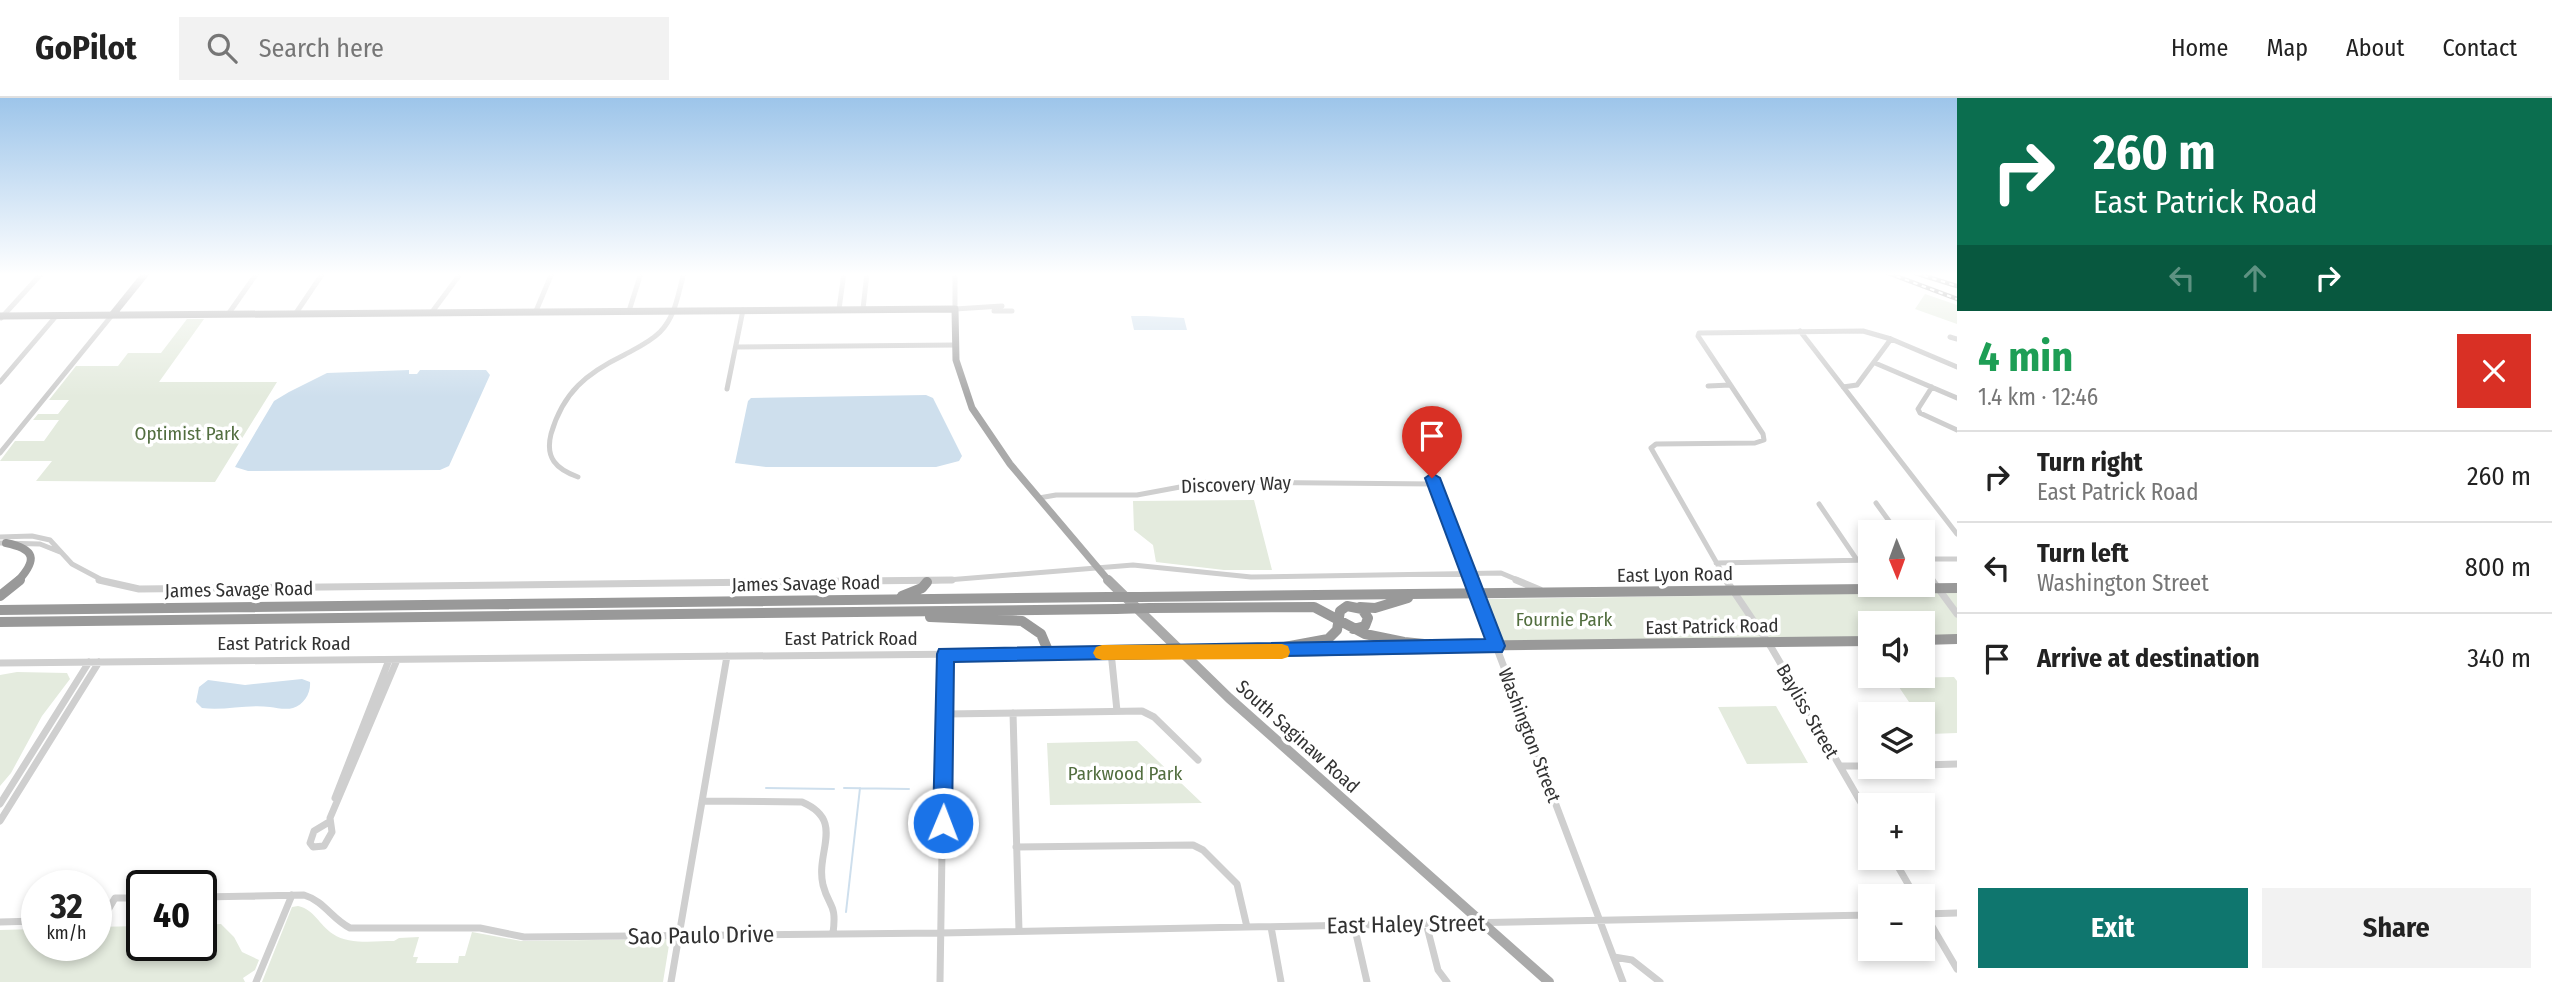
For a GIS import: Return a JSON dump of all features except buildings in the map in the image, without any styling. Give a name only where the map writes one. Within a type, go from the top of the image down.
[{"type":"highway","points":[[0,596],[22,579],[32,562],[27,548],[2,541]]},
{"type":"highway","points":[[0,610],[864,600],[908,595],[922,588],[927,582]]},
{"type":"highway","name":"East Lyon Road","points":[[864,600],[1957,588]]},
{"type":"highway","points":[[1345,624],[1341,610],[1347,606],[1376,608],[1427,594]]},
{"type":"highway","points":[[0,622],[1314,607],[1325,610],[1345,624],[1398,641],[1471,647]]},
{"type":"highway","points":[[1345,624],[1361,629],[1368,623],[1366,613],[1356,607]]},
{"type":"highway","points":[[805,612],[1015,619],[1036,629],[1045,640],[1049,653]]},
{"type":"highway","points":[[1262,651],[1300,648],[1331,637],[1345,624]]},
{"type":"highway","points":[[1935,639],[1957,639]]},
{"type":"highway","name":"East Patrick Road","points":[[1471,647],[1858,640]]},
{"type":"main road","points":[[1,317],[99,314]]},
{"type":"main road","name":"South Saginaw Road","points":[[955,314],[958,372],[972,408],[993,442],[1096,567],[1178,652],[1549,982]]},
{"type":"main road","name":"East Patrick Road","points":[[1300,648],[1471,647]]},
{"type":"main road","name":"East Patrick Road","points":[[1178,652],[1262,651]]},
{"type":"street","points":[[1,449],[113,314]]},
{"type":"street","points":[[578,477],[564,472],[554,464],[549,455],[551,434],[563,401],[581,377],[656,335],[668,323],[671,314]]},
{"type":"street","points":[[727,389],[742,314]]},
{"type":"street","points":[[0,382],[57,315]]},
{"type":"street","points":[[1800,331],[1957,534]]},
{"type":"street","points":[[1729,384],[1698,333],[1869,332],[1957,368]]},
{"type":"street","points":[[1843,387],[1857,385],[1891,340]]},
{"type":"street","points":[[736,347],[955,345]]},
{"type":"street","points":[[1875,363],[1957,398]]},
{"type":"street","points":[[1707,384],[1729,384]]},
{"type":"street","name":"Bayliss Street","points":[[1729,384],[1763,434],[1764,440],[1755,443],[1656,444],[1651,448],[1716,563],[1768,643],[1858,797]]},
{"type":"street","points":[[1932,387],[1918,408],[1920,413],[1957,430]]},
{"type":"street","name":"Washington Street","points":[[1421,448],[1623,982]]},
{"type":"street","name":"Discovery Way","points":[[1039,498],[1056,495],[1137,495],[1207,482],[1434,484]]},
{"type":"street","points":[[1876,503],[1888,520]]},
{"type":"street","points":[[1819,504],[1857,560]]},
{"type":"street","name":"James Savage Road","points":[[2,541],[43,544],[64,555],[76,567],[97,579],[139,589],[927,582],[1096,567],[1150,565],[1251,577],[1501,573],[1552,593]]},
{"type":"street","points":[[1936,559],[1957,559]]},
{"type":"street","points":[[1716,563],[1857,560]]},
{"type":"street","points":[[1936,586],[1957,614]]},
{"type":"street","points":[[1111,652],[1117,711]]},
{"type":"street","name":"East Patrick Road","points":[[0,663],[1178,652]]},
{"type":"street","points":[[940,982],[945,654]]},
{"type":"street","points":[[671,982],[727,656]]},
{"type":"street","points":[[327,822],[393,660]]},
{"type":"street","points":[[0,804],[89,662]]},
{"type":"street","points":[[0,821],[99,662]]},
{"type":"street","points":[[945,714],[1117,711],[1149,713],[1198,760]]},
{"type":"street","points":[[1013,713],[1019,931]]},
{"type":"street","points":[[1935,765],[1957,764]]},
{"type":"street","points":[[1840,766],[1858,766]]},
{"type":"street","points":[[702,801],[802,802],[817,808],[826,828],[822,879],[834,907],[833,933]]},
{"type":"street","points":[[1016,847],[1193,845],[1203,850],[1237,884],[1247,927]]},
{"type":"street","points":[[257,982],[292,895]]},
{"type":"street","name":"Sao Paulo Drive","points":[[217,897],[292,895],[316,898],[325,904],[340,923],[350,928],[488,929],[524,937],[941,933]]},
{"type":"street","points":[[1935,913],[1957,913]]},
{"type":"street","name":"East Haley Street","points":[[941,933],[1858,915]]},
{"type":"street","points":[[0,922],[21,921]]},
{"type":"street","points":[[1426,923],[1438,970],[1447,982]]},
{"type":"street","points":[[1354,925],[1367,982]]},
{"type":"street","points":[[1272,927],[1281,982]]},
{"type":"street","points":[[1935,932],[1957,969]]},
{"type":"street","points":[[1614,957],[1632,960],[1660,982]]},
{"type":"green space","points":[[1930,314],[1957,314],[1957,324]]},
{"type":"green space","name":"Optimist Park","points":[[187,319],[204,319],[159,382],[277,382],[215,482],[36,481],[52,461],[0,461],[15,441],[44,441],[59,420],[33,420],[38,414],[58,414],[69,400],[49,400],[76,366],[118,366],[128,353],[161,353]]},
{"type":"green space","points":[[1254,500],[1272,570],[1224,570],[1156,562],[1153,545],[1134,530],[1133,501]]},
{"type":"green space","name":"Fournie Park","points":[[1936,592],[1957,592],[1957,635],[1935,636],[1935,611],[1858,611],[1858,637],[1501,641],[1485,599],[1858,593],[1858,597],[1936,597]]},
{"type":"green space","points":[[17,672],[67,673],[70,679],[42,716],[11,773],[0,786],[0,675]]},
{"type":"green space","points":[[1935,677],[1954,677],[1957,681],[1957,733],[1935,734],[1935,702],[1909,702],[1900,688],[1935,688]]},
{"type":"green space","points":[[1776,706],[1808,763],[1747,764],[1718,707]]},
{"type":"green space","name":"Parkwood Park","points":[[1137,741],[1202,803],[1050,805],[1047,743]]},
{"type":"green space","points":[[292,907],[308,910],[333,934],[347,940],[394,941],[399,938],[419,937],[413,957],[418,957],[416,963],[458,963],[459,956],[465,956],[472,932],[521,941],[670,939],[663,982],[262,982]]},
{"type":"green space","points":[[217,924],[221,924],[234,937],[242,952],[259,960],[255,970],[243,978],[245,982],[0,982],[0,930],[21,929],[21,961],[112,961],[112,927],[126,926],[126,961],[217,961]]},
{"type":"water","points":[[1131,316],[1184,318],[1187,330],[1134,330]]},
{"type":"water","points":[[409,370],[409,374],[417,374],[420,370],[486,370],[490,375],[449,466],[440,470],[248,471],[235,467],[274,401],[289,392],[327,373]]},
{"type":"water","points":[[926,395],[933,398],[962,456],[959,461],[936,467],[766,467],[735,463],[748,401],[751,398]]},
{"type":"water","points":[[302,679],[310,682],[309,690],[306,698],[293,708],[253,706],[210,709],[202,708],[196,702],[199,687],[208,680],[245,685]]},
{"type":"waterway","points":[[766,788],[834,789]]},
{"type":"waterway","points":[[844,788],[860,788]]},
{"type":"waterway","points":[[846,912],[860,788]]},
{"type":"waterway","points":[[860,788],[909,789]]},
{"type":"slow traffic","points":[[1102,653],[1282,652]]},
{"type":"route","points":[[943,823],[945,654],[1272,652],[1496,646],[1432,478]]}]
